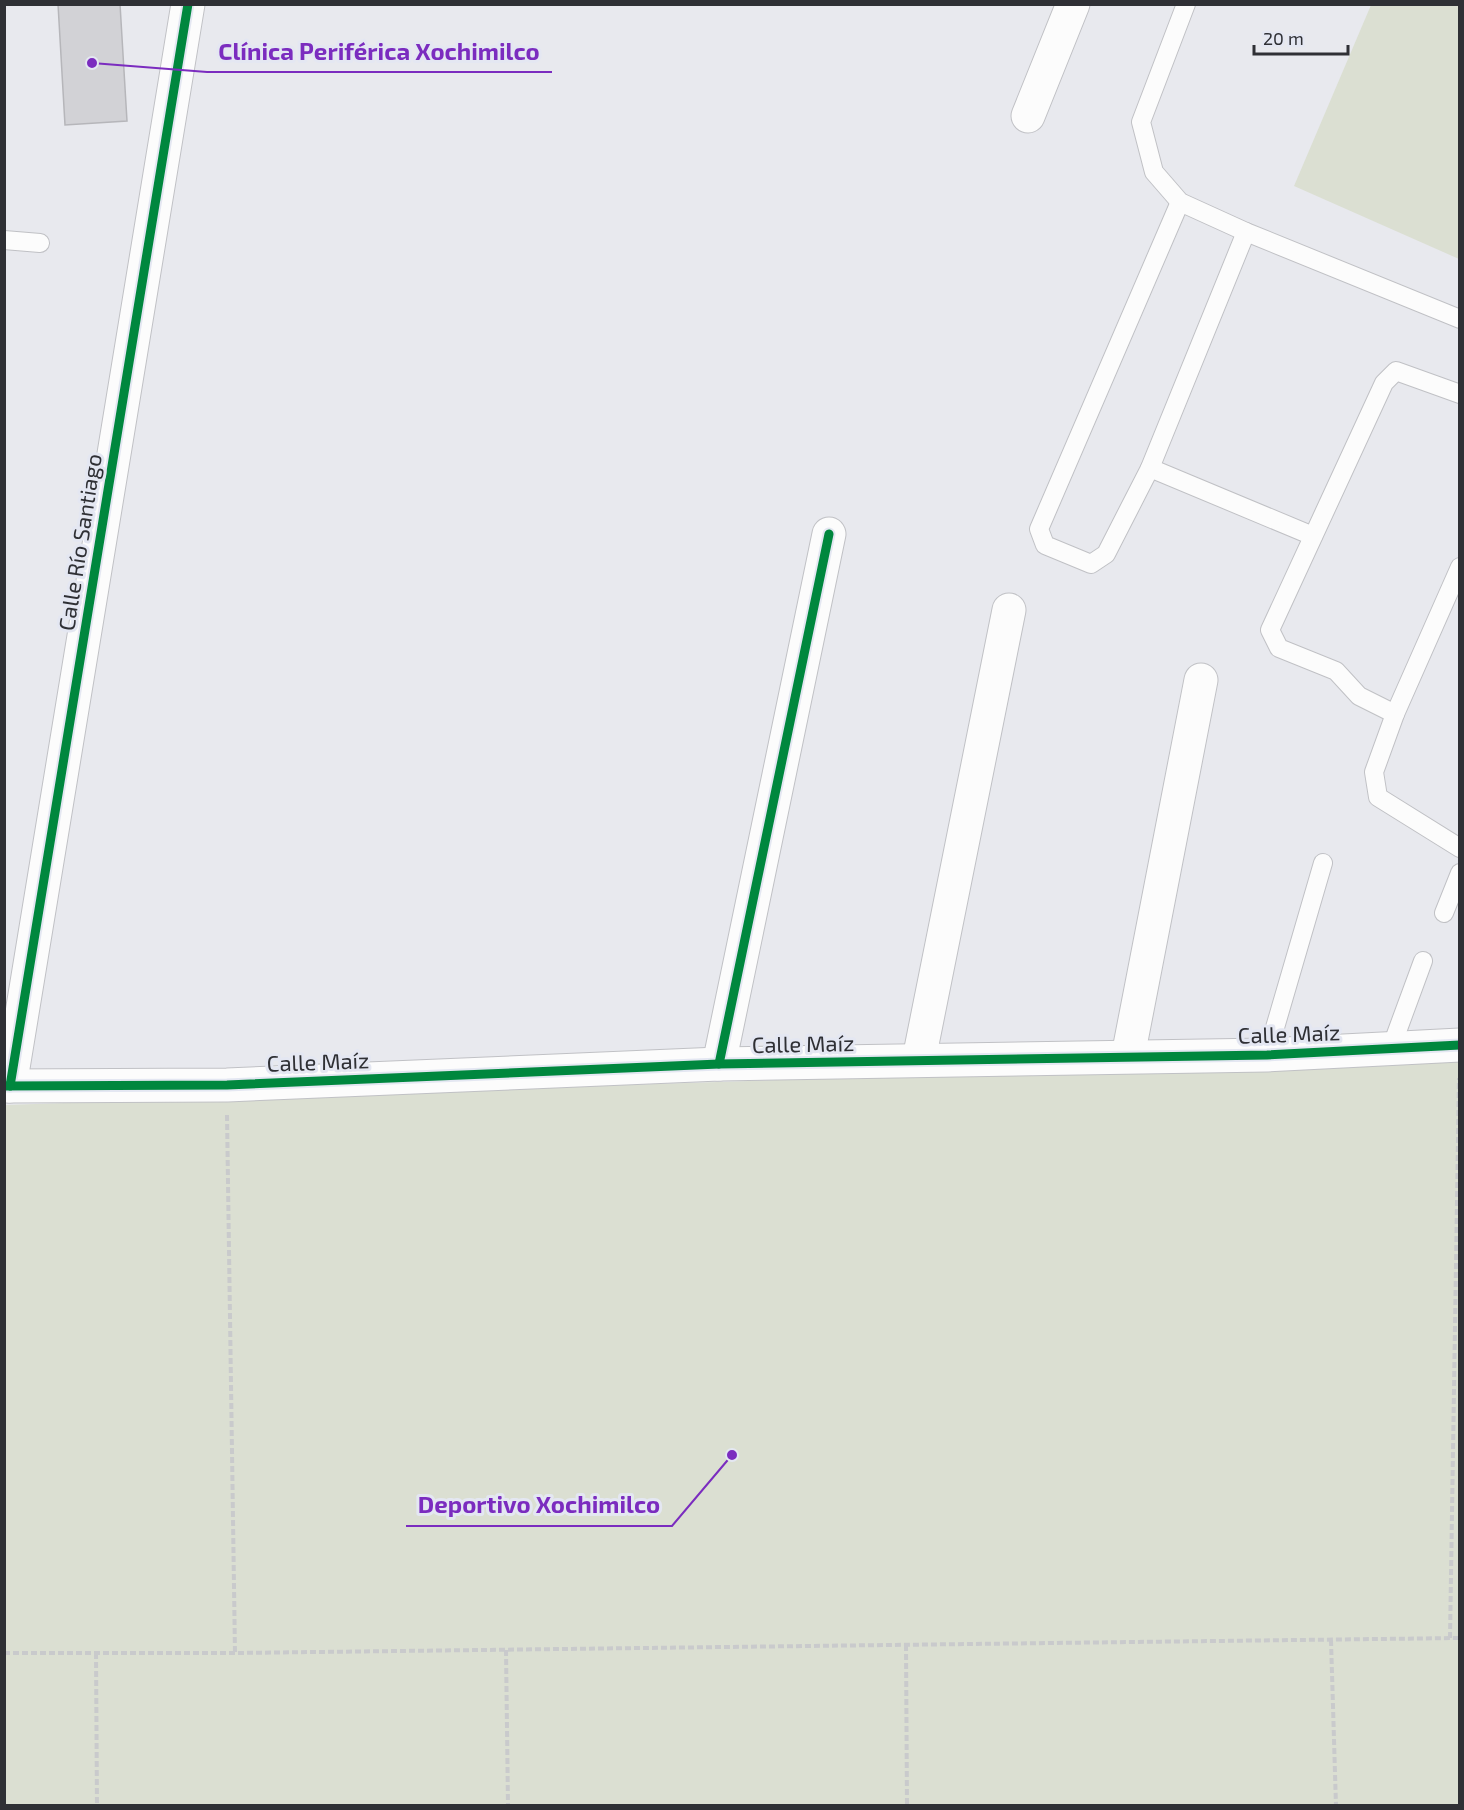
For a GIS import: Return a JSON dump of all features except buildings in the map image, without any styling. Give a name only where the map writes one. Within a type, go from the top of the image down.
[{"type":"street","name":"Calle Río Santiago","points":[[7,1086],[188,4]]},
{"type":"street","points":[[1028,116],[1073,4]]},
{"type":"street","points":[[719,1064],[829,534]]},
{"type":"street","points":[[919,1059],[1009,610]]},
{"type":"street","points":[[1128,1056],[1201,680]]},
{"type":"street","name":"Calle Maíz","points":[[7,1086],[227,1085],[719,1064],[1266,1055],[1460,1045]]},
{"type":"lane","points":[[1186,4],[1141,122],[1154,172],[1180,202],[1246,232],[1460,319]]},
{"type":"lane","points":[[1180,202],[1039,528],[1045,545],[1091,564],[1106,554],[1150,468],[1246,232]]},
{"type":"lane","points":[[4,240],[40,243]]},
{"type":"lane","points":[[1395,714],[1359,696],[1336,671],[1279,648],[1270,630],[1384,383],[1396,371],[1460,394]]},
{"type":"lane","points":[[1150,468],[1313,536]]},
{"type":"lane","points":[[1460,567],[1395,714],[1374,772],[1378,797],[1460,848]]},
{"type":"lane","points":[[1266,1055],[1323,863]]},
{"type":"lane","points":[[1444,913],[1460,873]]},
{"type":"lane","points":[[1391,1048],[1423,961]]},
{"type":"path","points":[[1450,1638],[1460,1067]]},
{"type":"path","points":[[227,1085],[235,1653]]},
{"type":"path","points":[[4,1653],[235,1653],[1460,1638]]},
{"type":"path","points":[[1331,1640],[1336,1806]]},
{"type":"path","points":[[906,1645],[907,1806]]},
{"type":"path","points":[[506,1650],[508,1806]]},
{"type":"path","points":[[96,1653],[97,1806]]},
{"type":"shaded area","points":[[1371,5],[1459,5],[1459,259],[1294,186]]},
{"type":"shaded area","points":[[1459,1058],[1459,1805],[5,1805],[4,1105]]},
{"type":"cycle path","points":[[10,1086],[188,4]]},
{"type":"cycle path","points":[[719,1064],[829,534]]},
{"type":"cycle path","points":[[4,1086],[227,1085],[719,1064],[1267,1055],[1460,1045]]},
{"type":"place","name":"Clínica Periférica Xochimilco","points":[[92,63]]},
{"type":"place","name":"Deportivo Xochimilco","points":[[732,1455]]}]
